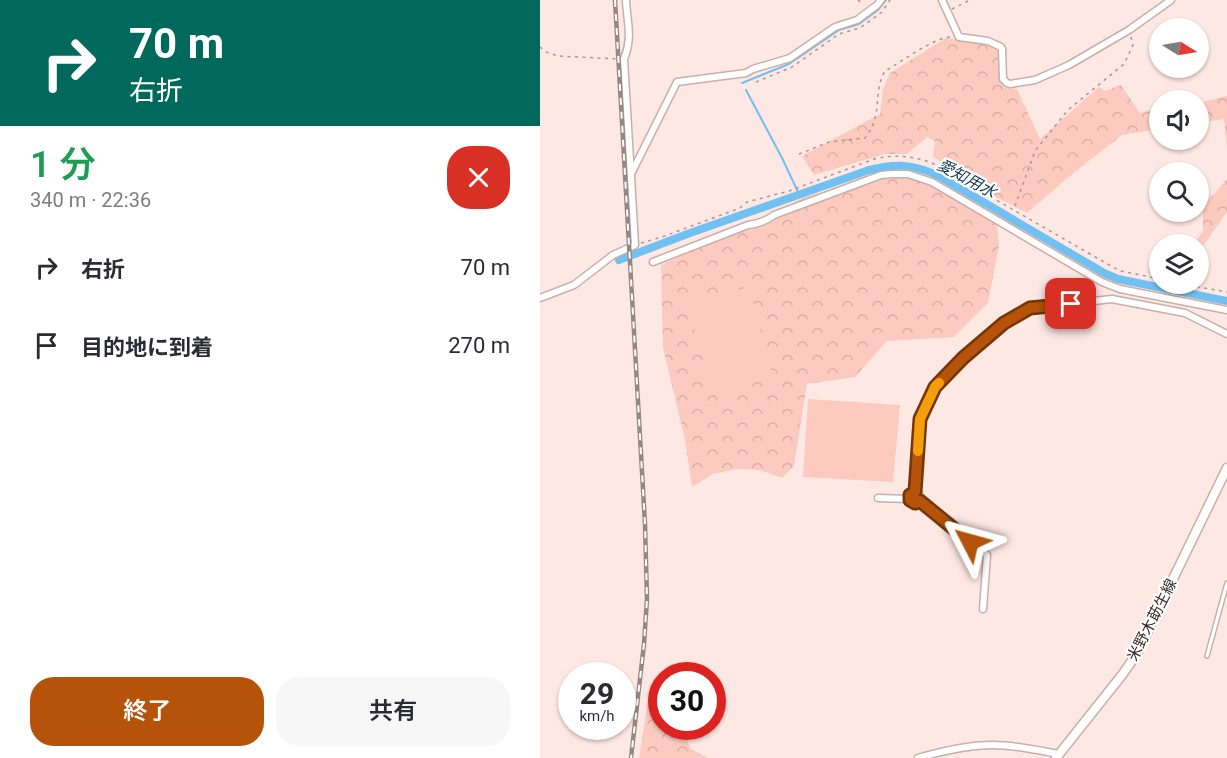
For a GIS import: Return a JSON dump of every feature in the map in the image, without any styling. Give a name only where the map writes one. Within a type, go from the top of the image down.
[{"type":"main road","name":"米野木莇生線","points":[[1058,756],[1136,655],[1227,468]]},
{"type":"street","points":[[540,298],[574,285],[613,255],[635,245],[624,59],[630,39],[626,0]]},
{"type":"street","points":[[630,175],[677,82],[746,73],[790,58],[836,27],[856,20],[878,5],[881,0]]},
{"type":"street","points":[[942,0],[959,37],[988,41],[1001,47],[1003,79],[1007,84],[1035,80],[1052,73],[1105,45],[1171,0]]},
{"type":"street","points":[[653,262],[874,177],[908,174],[932,182],[1102,282],[1120,289],[1227,310]]},
{"type":"street","points":[[915,492],[920,419],[935,387],[963,358],[1004,323],[1030,308],[1112,299],[1185,313],[1227,334]]},
{"type":"street","points":[[909,499],[911,493],[915,492]]},
{"type":"street","points":[[915,492],[920,494],[920,501]]},
{"type":"street","points":[[878,498],[909,499],[913,503],[920,501]]},
{"type":"street","points":[[920,501],[987,555],[983,609]]},
{"type":"street","points":[[918,758],[948,750],[991,745],[1034,749],[1058,756]]},
{"type":"lane","points":[[1207,656],[1227,584]]},
{"type":"path","points":[[858,0],[870,10]]},
{"type":"path","points":[[756,82],[792,67],[839,34],[860,28],[882,12],[890,0]]},
{"type":"path","points":[[947,11],[970,0]]},
{"type":"path","points":[[1015,206],[1035,151],[1068,110],[1124,64],[1133,45],[1129,30]]},
{"type":"path","points":[[798,154],[829,141],[865,138],[873,129],[881,78],[885,71],[945,36],[959,37]]},
{"type":"path","points":[[540,47],[558,56],[624,59]]},
{"type":"path","points":[[635,245],[740,208],[747,202],[789,191],[874,159],[900,156],[921,159],[942,168],[1111,266],[1121,271],[1149,277]]},
{"type":"path","points":[[1209,289],[1227,292]]},
{"type":"green space","points":[[946,38],[987,43],[1000,48],[1002,85],[1005,88],[1017,89],[1040,139],[1099,87],[1105,91],[1121,85],[1140,113],[1149,110],[1149,131],[1122,135],[1027,213],[992,195],[933,157],[935,141],[927,137],[907,154],[885,154],[814,175],[802,156],[880,114],[883,89],[890,73]]},
{"type":"green space","points":[[1227,96],[1227,149],[1224,119],[1209,121],[1209,100]]},
{"type":"green space","points":[[902,174],[934,184],[997,226],[999,246],[988,303],[954,337],[887,341],[855,377],[807,384],[794,466],[782,478],[760,470],[738,469],[713,474],[692,487],[685,440],[663,348],[661,265],[805,197]]},
{"type":"green space","points":[[1227,179],[1227,212],[1209,238],[1209,234],[1201,234],[1203,222],[1209,222],[1209,199]]},
{"type":"green space","points":[[749,287],[773,376],[714,395],[687,303]]},
{"type":"green space","points":[[808,399],[900,405],[893,482],[803,477]]},
{"type":"green space","points":[[648,700],[648,740],[687,740],[691,749],[708,758],[639,758]]},
{"type":"waterway","points":[[742,83],[789,64],[839,30],[859,24],[878,10],[886,0]]},
{"type":"waterway","points":[[746,90],[799,194]]},
{"type":"waterway","name":"愛知用水","points":[[619,260],[869,170],[888,166],[905,166],[939,176],[1118,279],[1227,301]]},
{"type":"railway","points":[[615,0],[645,524],[647,599],[631,758]]},
{"type":"slow traffic","points":[[918,451],[920,419],[939,383]]},
{"type":"route","points":[[970,542],[920,501],[913,503],[910,500],[910,495],[915,492],[920,419],[935,387],[963,358],[1004,323],[1030,308],[1071,304]]}]
